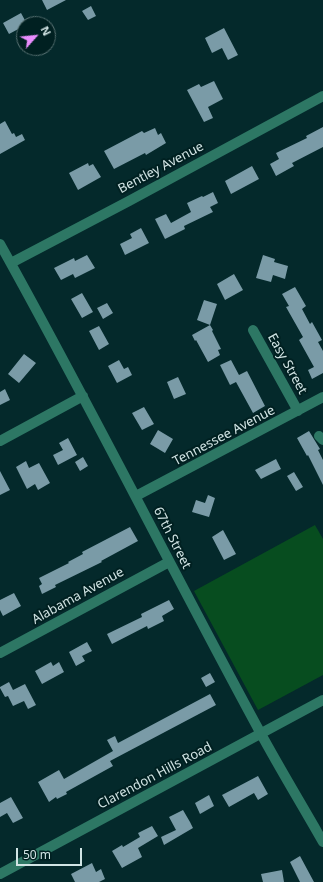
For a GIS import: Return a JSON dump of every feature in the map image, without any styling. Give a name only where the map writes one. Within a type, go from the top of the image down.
[{"type":"street","name":"Bentley Avenue","points":[[11,263],[323,96]]},
{"type":"street","name":"67th Street","points":[[0,244],[83,396],[169,562],[261,734],[323,842]]},
{"type":"street","name":"Easy Street","points":[[253,330],[298,411]]},
{"type":"street","points":[[0,441],[83,396]]},
{"type":"street","name":"Tennessee Avenue","points":[[136,496],[323,397]]},
{"type":"street","name":"Alabama Avenue","points":[[0,653],[169,562]]},
{"type":"street","name":"Clarendon Hills Road","points":[[0,874],[323,700]]},
{"type":"green space","points":[[315,525],[323,539],[323,675],[258,710],[194,591]]},
{"type":"building","points":[[42,0],[66,0],[47,10]]},
{"type":"building","points":[[91,6],[96,16],[88,20],[82,11]]},
{"type":"building","points":[[21,13],[23,16],[16,16],[16,30],[9,34],[3,23]]},
{"type":"building","points":[[224,28],[238,55],[228,60],[222,48],[212,53],[205,38]]},
{"type":"building","points":[[214,81],[223,99],[208,107],[213,118],[204,122],[187,90],[199,84],[201,87]]},
{"type":"building","points":[[5,121],[12,134],[14,133],[16,137],[22,134],[25,140],[0,154],[0,124]]},
{"type":"building","points":[[323,127],[323,147],[292,163],[294,166],[276,176],[270,164],[279,159],[276,153],[307,138],[306,136]]},
{"type":"building","points":[[155,128],[158,135],[161,133],[166,143],[146,155],[145,153],[114,169],[104,151],[142,131],[144,133]]},
{"type":"building","points":[[88,163],[89,166],[93,164],[101,177],[78,190],[69,173]]},
{"type":"building","points":[[252,166],[259,179],[231,194],[225,181]]},
{"type":"building","points":[[213,192],[218,203],[210,207],[213,212],[184,226],[185,229],[165,239],[155,219],[166,214],[171,223],[191,212],[187,203]]},
{"type":"building","points":[[141,228],[149,243],[125,255],[120,244],[132,238],[130,234]]},
{"type":"building","points":[[87,255],[95,268],[75,278],[73,274],[61,280],[54,268],[74,258],[75,261]]},
{"type":"building","points":[[263,255],[275,259],[274,262],[288,266],[285,279],[273,275],[271,282],[256,278]]},
{"type":"building","points":[[234,274],[243,290],[225,300],[217,284]]},
{"type":"building","points":[[295,287],[306,306],[302,309],[310,324],[312,322],[322,340],[318,342],[323,351],[323,373],[312,379],[308,370],[314,367],[299,340],[303,337],[286,307],[289,306],[282,294]]},
{"type":"building","points":[[82,293],[93,312],[82,318],[71,299]]},
{"type":"building","points":[[204,300],[217,304],[210,325],[197,320]]},
{"type":"building","points":[[107,303],[113,313],[103,319],[97,308]]},
{"type":"building","points":[[210,325],[221,349],[218,350],[220,355],[208,362],[192,335]]},
{"type":"building","points":[[99,326],[109,344],[99,350],[89,331]]},
{"type":"building","points":[[24,354],[36,363],[19,383],[8,374]]},
{"type":"building","points":[[119,360],[124,369],[128,367],[132,375],[117,383],[108,366]]},
{"type":"building","points":[[231,360],[239,375],[247,371],[265,406],[253,413],[236,382],[230,385],[220,365]]},
{"type":"building","points":[[178,377],[186,394],[174,399],[167,382]]},
{"type":"building","points":[[5,389],[10,400],[0,405],[0,392]]},
{"type":"building","points":[[144,407],[154,424],[142,430],[132,413]]},
{"type":"building","points":[[158,430],[173,439],[165,453],[150,444]]},
{"type":"building","points":[[309,431],[320,449],[318,450],[323,460],[323,485],[308,455],[307,456],[297,438]]},
{"type":"building","points":[[68,438],[77,455],[58,465],[53,455],[63,450],[59,443]]},
{"type":"building","points":[[83,457],[88,466],[80,471],[75,462]]},
{"type":"building","points":[[276,459],[281,469],[261,479],[255,470]]},
{"type":"building","points":[[26,461],[29,468],[39,463],[50,483],[38,490],[35,484],[27,489],[16,467]]},
{"type":"building","points":[[0,471],[10,490],[0,495]]},
{"type":"building","points":[[294,472],[303,487],[296,491],[287,476]]},
{"type":"building","points":[[208,495],[215,498],[209,517],[192,512],[196,500],[205,503]]},
{"type":"building","points":[[130,527],[138,541],[101,561],[102,562],[55,585],[56,587],[42,594],[39,586],[42,584],[39,578],[69,563],[68,562],[83,554],[82,552]]},
{"type":"building","points":[[223,530],[236,554],[224,560],[212,537]]},
{"type":"building","points":[[14,593],[21,606],[3,616],[0,610],[0,600]]},
{"type":"building","points":[[169,600],[174,609],[162,616],[164,621],[148,629],[147,626],[112,644],[107,634],[142,617],[141,614]]},
{"type":"building","points":[[87,642],[92,651],[82,656],[85,661],[76,666],[69,652]]},
{"type":"building","points":[[51,662],[53,666],[59,662],[64,672],[42,684],[35,671]]},
{"type":"building","points":[[210,673],[215,682],[206,687],[201,678]]},
{"type":"building","points":[[9,682],[13,690],[25,684],[36,705],[28,709],[24,701],[13,706],[8,696],[5,697],[0,688]]},
{"type":"building","points":[[210,694],[216,705],[110,761],[113,766],[66,792],[67,794],[57,799],[56,797],[49,802],[38,782],[59,770],[64,779],[113,751],[107,740],[115,736],[118,743]]},
{"type":"building","points":[[258,776],[268,794],[258,800],[254,793],[229,807],[222,795]]},
{"type":"building","points":[[209,795],[214,806],[200,814],[195,803]]},
{"type":"building","points":[[11,797],[23,818],[13,823],[7,813],[0,817],[0,803]]},
{"type":"building","points":[[183,810],[193,828],[164,845],[161,837],[176,830],[169,817]]},
{"type":"building","points":[[152,826],[158,836],[138,848],[142,857],[122,868],[112,851],[122,845],[123,847],[140,837],[138,833]]},
{"type":"building","points":[[300,856],[314,882],[300,882],[290,862]]},
{"type":"building","points":[[92,863],[96,872],[101,869],[105,879],[99,882],[75,882],[71,874]]},
{"type":"building","points":[[282,870],[284,882],[263,882],[261,874]]}]
